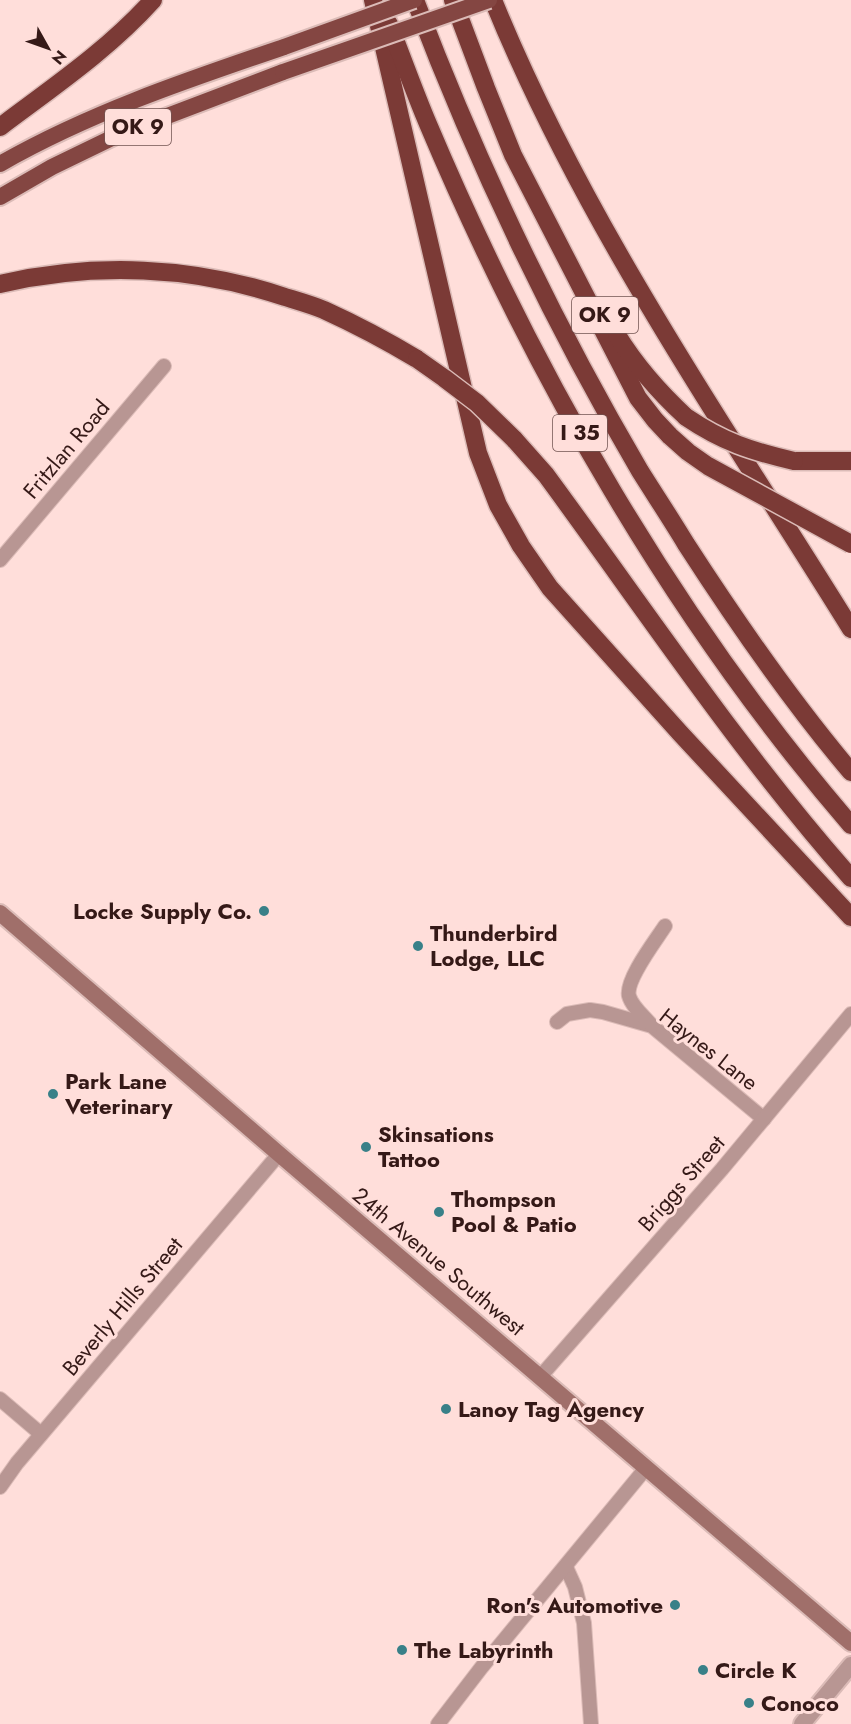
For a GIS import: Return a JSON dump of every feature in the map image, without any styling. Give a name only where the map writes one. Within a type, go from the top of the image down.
[{"type":"highway","points":[[0,127],[108,45],[153,0]]},
{"type":"highway","points":[[374,0],[478,453],[498,505],[521,546],[550,588],[851,917]]},
{"type":"highway","name":"I 35","points":[[379,0],[428,123],[469,217],[513,310],[606,480],[652,555],[715,648],[769,723],[851,825]]},
{"type":"highway","points":[[0,164],[124,105],[414,0]]},
{"type":"highway","name":"I 35","points":[[414,0],[475,149],[523,251],[580,364],[641,472],[721,597],[785,688],[851,772]]},
{"type":"highway","name":"OK 9","points":[[453,0],[508,144],[547,221],[627,351],[653,384],[686,417],[728,442],[763,454],[794,461],[851,461]]},
{"type":"highway","points":[[491,0],[557,142],[617,252],[851,629]]},
{"type":"highway","name":"OK 9","points":[[0,197],[120,134],[283,72],[491,0]]},
{"type":"highway","points":[[547,221],[638,398],[670,436],[708,466],[851,543]]},
{"type":"highway","points":[[0,284],[70,272],[118,269],[150,270],[213,278],[266,291],[322,309],[369,331],[417,359],[477,403],[514,439],[546,475],[718,714],[810,831],[851,878]]},
{"type":"main road","name":"24th Avenue Southwest","points":[[0,912],[851,1643]]},
{"type":"street","name":"Fritzlan Road","points":[[0,560],[164,366]]},
{"type":"street","points":[[652,1026],[628,994],[633,975],[664,926]]},
{"type":"street","name":"Haynes Lane","points":[[557,1022],[567,1014],[590,1010],[652,1026],[764,1119]]},
{"type":"street","name":"Briggs Street","points":[[540,1377],[764,1119],[851,1014]]},
{"type":"street","name":"Beverly Hills Street","points":[[0,1487],[41,1434],[279,1154]]},
{"type":"street","points":[[0,1399],[41,1434]]},
{"type":"street","points":[[438,1724],[480,1668],[646,1468]]},
{"type":"street","points":[[566,1567],[575,1587],[584,1623],[591,1724]]},
{"type":"street","points":[[802,1724],[851,1665]]},
{"type":"place","name":"Locke Supply Co.","points":[[264,911]]},
{"type":"place","name":"Thunderbird Lodge, LLC","points":[[418,946]]},
{"type":"place","name":"Park Lane Veterinary","points":[[53,1094]]},
{"type":"place","name":"Skinsations Tattoo","points":[[366,1147]]},
{"type":"place","name":"Thompson Pool & Patio","points":[[439,1212]]},
{"type":"place","name":"Lanoy Tag Agency","points":[[446,1409]]},
{"type":"place","name":"Ron's Automotive","points":[[675,1605]]},
{"type":"place","name":"The Labyrinth","points":[[402,1650]]},
{"type":"place","name":"Circle K","points":[[703,1670]]},
{"type":"place","name":"Conoco","points":[[749,1703]]}]
